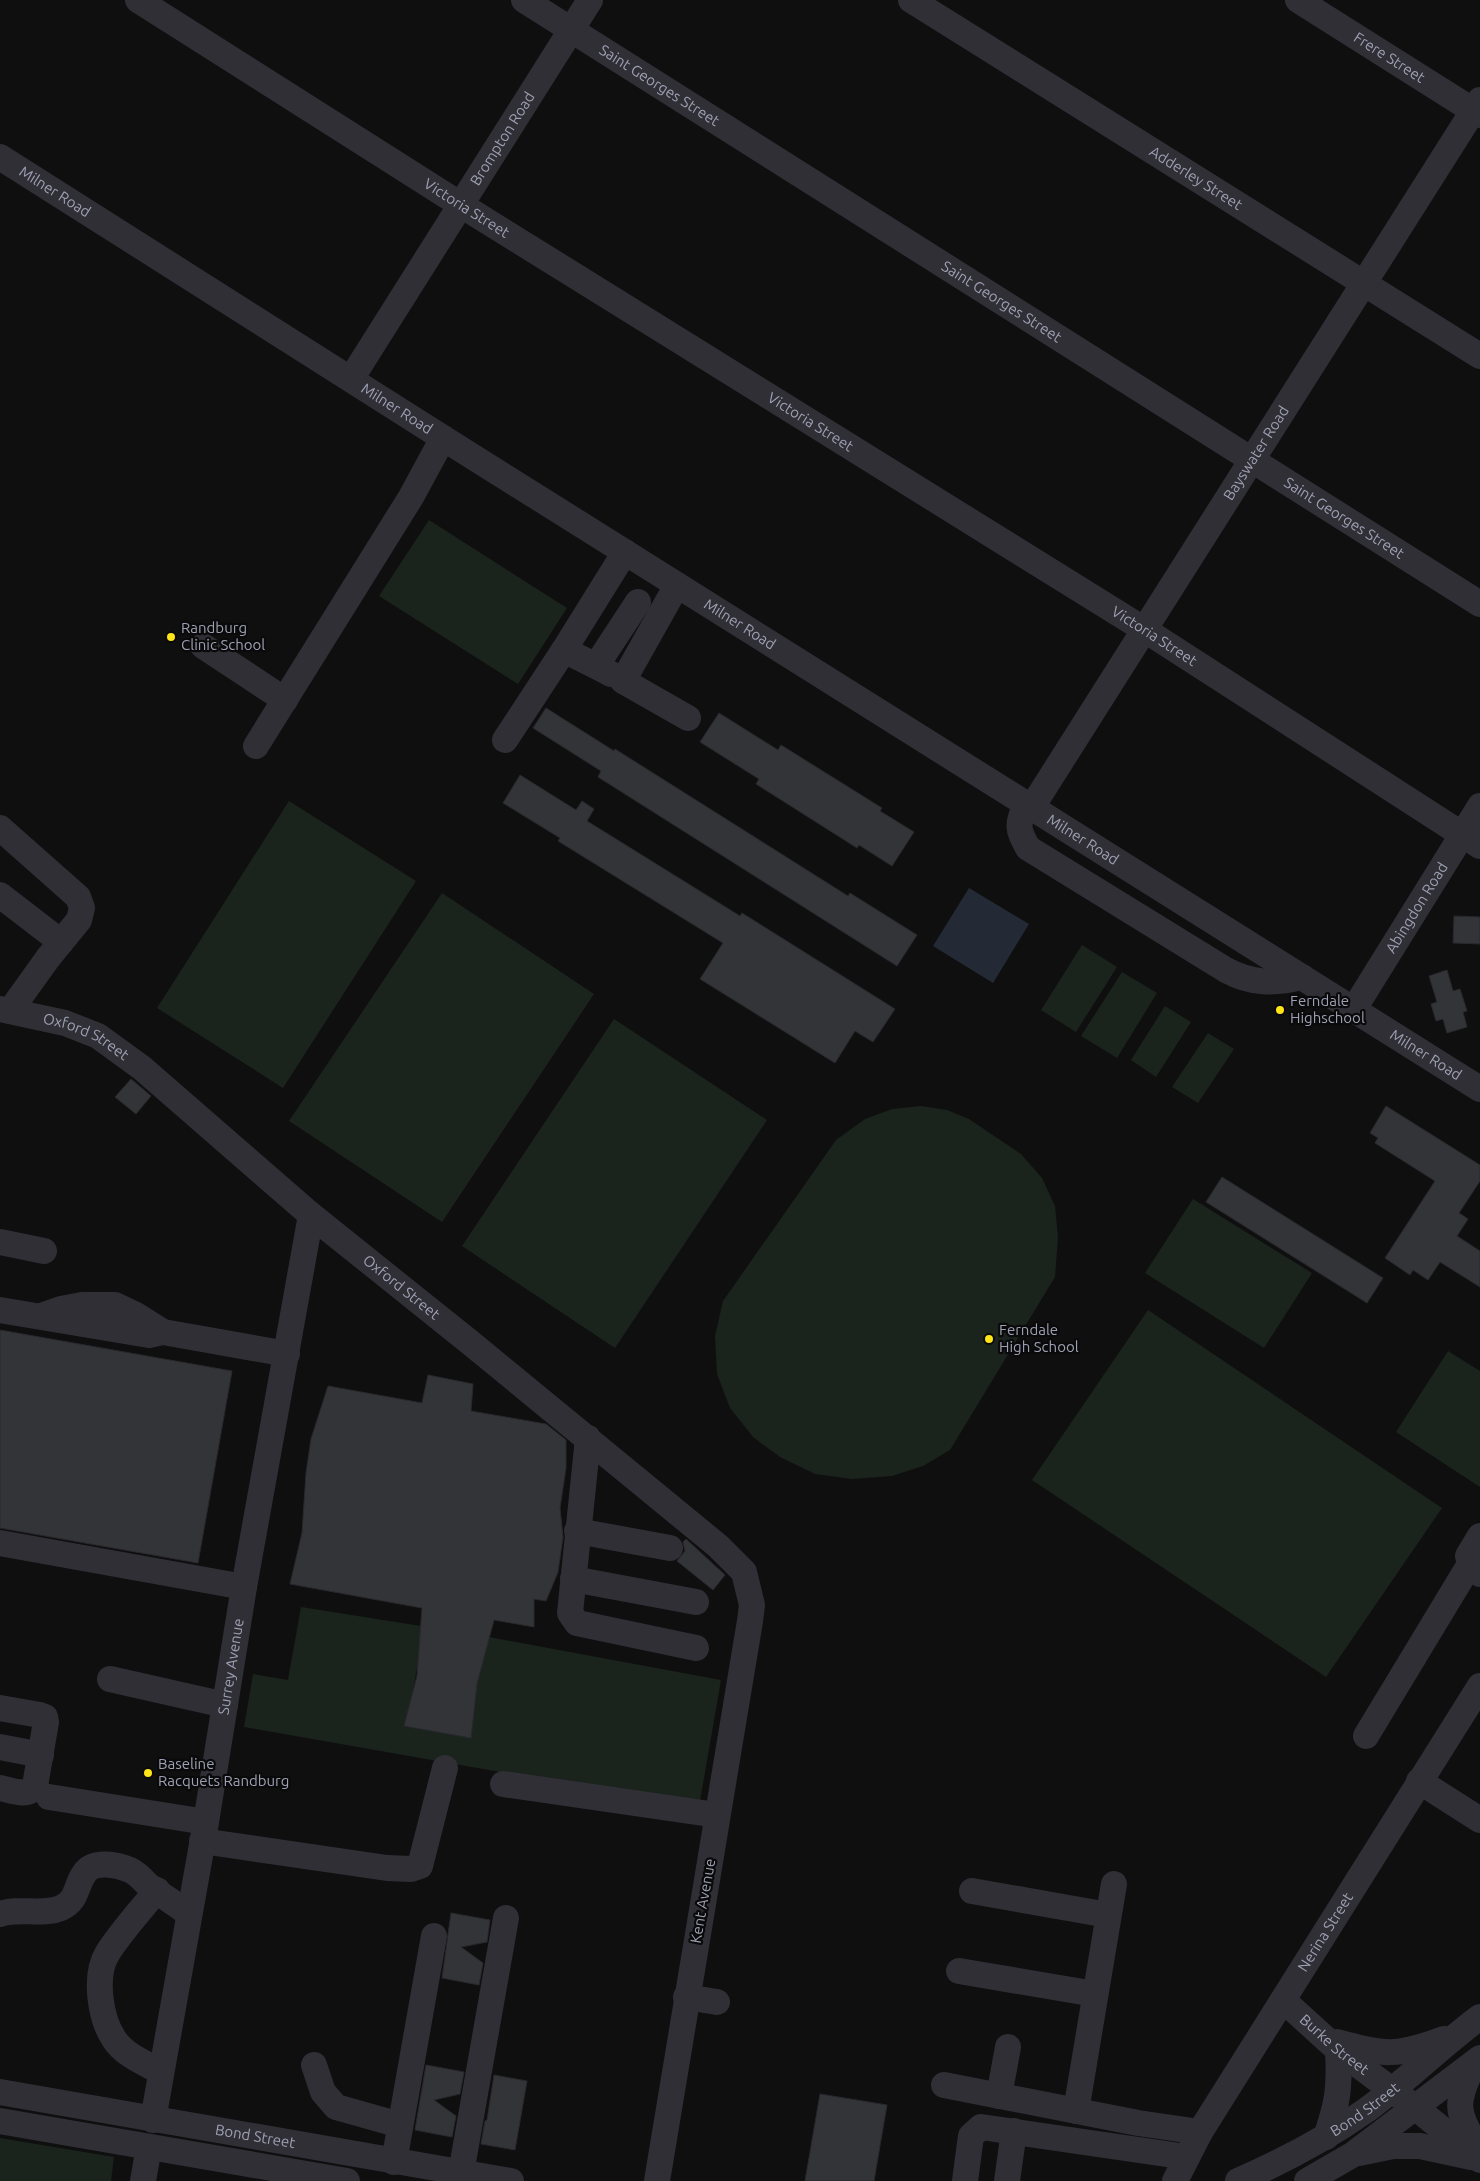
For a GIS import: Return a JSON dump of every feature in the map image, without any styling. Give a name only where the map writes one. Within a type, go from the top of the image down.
[{"type":"street","name":"Victoria Street","points":[[138,0],[461,205],[1145,630],[1471,841]]},
{"type":"street","name":"Saint Georges Street","points":[[524,0],[1480,604]]},
{"type":"street","name":"Brompton Road","points":[[351,379],[590,0]]},
{"type":"street","name":"Adderley Street","points":[[911,0],[1480,356]]},
{"type":"street","name":"Frere Street","points":[[1298,0],[1478,109]]},
{"type":"street","name":"Bayswater Road","points":[[1302,977],[1279,982],[1242,979],[1028,848],[1019,832],[1018,824],[1145,630],[1364,283],[1478,109]]},
{"type":"street","name":"Milner Road","points":[[0,156],[443,438],[1480,1089]]},
{"type":"street","points":[[256,746],[411,497],[443,438]]},
{"type":"street","points":[[505,740],[625,552]]},
{"type":"street","points":[[622,681],[677,585]]},
{"type":"street","points":[[596,666],[638,602]]},
{"type":"street","points":[[203,646],[285,700]]},
{"type":"street","points":[[564,650],[688,718]]},
{"type":"street","name":"Abingdon Road","points":[[1354,1009],[1471,841],[1480,806]]},
{"type":"street","points":[[0,828],[78,897],[82,908],[79,920],[5,1010]]},
{"type":"street","points":[[0,895],[61,942]]},
{"type":"street","name":"Oxford Street","points":[[5,1010],[65,1023],[98,1036],[142,1068],[311,1215],[588,1438],[718,1546],[744,1572],[752,1605],[750,1621]]},
{"type":"street","name":"Surrey Avenue","points":[[153,2120],[204,1832],[244,1587],[311,1215]]},
{"type":"street","points":[[0,1242],[44,1251]]},
{"type":"street","points":[[0,1310],[41,1316],[61,1309],[82,1305],[115,1305],[136,1315],[163,1332],[287,1354]]},
{"type":"street","points":[[588,1438],[570,1613],[577,1623],[696,1648]]},
{"type":"street","points":[[577,1531],[670,1548]]},
{"type":"street","points":[[1366,1736],[1475,1569],[1469,1553],[1480,1536]]},
{"type":"street","points":[[0,1543],[244,1587]]},
{"type":"street","points":[[573,1579],[696,1602]]},
{"type":"street","name":"Kent Avenue","points":[[657,2181],[686,1997],[750,1621]]},
{"type":"street","points":[[110,1679],[225,1705]]},
{"type":"street","name":"Nerina Street","points":[[1175,2181],[1200,2132],[1480,1686]]},
{"type":"street","points":[[0,1708],[45,1717],[46,1722],[35,1786],[32,1791],[26,1793],[0,1788]]},
{"type":"street","points":[[0,1747],[41,1755]]},
{"type":"street","points":[[49,1797],[204,1832],[378,1866],[411,1869],[420,1866],[445,1768]]},
{"type":"street","points":[[1419,1781],[1480,1820]]},
{"type":"street","points":[[503,1784],[717,1815]]},
{"type":"street","points":[[0,1914],[15,1910],[50,1911],[62,1907],[75,1897],[84,1873],[93,1867],[105,1864],[117,1865],[132,1871],[189,1914]]},
{"type":"street","points":[[1076,2111],[1114,1884]]},
{"type":"street","points":[[156,1890],[107,1954],[100,1970],[100,1992],[106,2022],[114,2040],[131,2056],[161,2072]]},
{"type":"street","points":[[972,1891],[1108,1915]]},
{"type":"street","points":[[461,2173],[506,1918]]},
{"type":"street","points":[[394,2162],[434,1936]]},
{"type":"street","points":[[958,1971],[1095,1994]]},
{"type":"street","points":[[686,1997],[716,2002]]},
{"type":"street","name":"Burke Street","points":[[1283,2000],[1332,2044],[1479,2157]]},
{"type":"street","name":"Bond Street","points":[[1238,2181],[1292,2156],[1326,2137],[1392,2090],[1480,2017]]},
{"type":"street","points":[[1326,2137],[1340,2086],[1332,2044],[1395,2054],[1428,2045],[1459,2033]]},
{"type":"street","points":[[999,2096],[1008,2047]]},
{"type":"street","points":[[1478,2060],[1462,2088],[1460,2104],[1461,2117],[1479,2157]]},
{"type":"street","name":"Bond Street","points":[[1307,2181],[1352,2155],[1478,2060]]},
{"type":"street","points":[[314,2065],[323,2092],[336,2107],[400,2125]]},
{"type":"street","points":[[944,2085],[1076,2111],[1200,2132]]},
{"type":"street","name":"Bond Street","points":[[0,2092],[510,2181]]},
{"type":"street","name":"Bond Street","points":[[0,2121],[347,2181]]},
{"type":"street","points":[[965,2181],[971,2136],[981,2127],[1187,2157]]},
{"type":"street","points":[[1007,2181],[1014,2131]]},
{"type":"street","points":[[1352,2155],[1394,2146],[1420,2146],[1479,2157]]},
{"type":"street","points":[[143,2181],[149,2147]]},
{"type":"shaded area","points":[[429,520],[567,608],[518,684],[379,596]]},
{"type":"shaded area","points":[[289,801],[416,881],[283,1088],[157,1008]]},
{"type":"shaded area","points":[[969,888],[1029,924],[993,983],[933,946]]},
{"type":"shaded area","points":[[442,893],[594,994],[442,1222],[289,1121]]},
{"type":"shaded area","points":[[1082,945],[1117,967],[1076,1032],[1041,1010]]},
{"type":"shaded area","points":[[1122,972],[1157,993],[1117,1058],[1081,1036]]},
{"type":"shaded area","points":[[1165,1006],[1191,1022],[1156,1077],[1131,1060]]},
{"type":"shaded area","points":[[614,1019],[767,1120],[615,1348],[462,1246]]},
{"type":"shaded area","points":[[1208,1033],[1234,1049],[1198,1103],[1172,1087]]},
{"type":"shaded area","points":[[921,1106],[947,1110],[969,1119],[1021,1154],[1042,1178],[1055,1206],[1058,1237],[1055,1277],[950,1450],[923,1466],[892,1476],[852,1479],[815,1474],[780,1457],[753,1437],[730,1408],[717,1374],[715,1336],[723,1301],[836,1140],[865,1119],[892,1109]]},
{"type":"shaded area","points":[[1193,1199],[1312,1273],[1264,1348],[1145,1273]]},
{"type":"shaded area","points":[[1148,1310],[1442,1508],[1326,1677],[1032,1480]]},
{"type":"shaded area","points":[[1448,1351],[1480,1371],[1480,1487],[1396,1432]]},
{"type":"shaded area","points":[[301,1607],[421,1626],[420,1651],[411,1702],[477,1684],[489,1637],[721,1680],[699,1807],[244,1727],[253,1674],[288,1680]]},
{"type":"shaded area","points":[[0,2138],[114,2157],[111,2181],[0,2181]]},
{"type":"building","points":[[546,708],[614,751],[615,749],[848,896],[850,893],[917,935],[897,966],[598,777],[601,771],[533,728]]},
{"type":"building","points":[[719,713],[778,750],[781,745],[882,808],[880,811],[914,832],[892,866],[859,845],[857,848],[756,784],[759,779],[700,742]]},
{"type":"building","points":[[520,775],[576,810],[582,801],[594,809],[587,821],[740,916],[742,913],[895,1009],[873,1042],[855,1031],[835,1063],[700,979],[723,943],[558,841],[560,838],[503,803]]},
{"type":"building","points":[[1454,916],[1480,917],[1480,944],[1453,943]]},
{"type":"building","points":[[1447,970],[1453,991],[1460,989],[1467,1011],[1463,1012],[1467,1027],[1447,1033],[1443,1019],[1436,1021],[1431,1004],[1437,1002],[1429,976]]},
{"type":"building","points":[[131,1079],[151,1096],[136,1114],[115,1097]]},
{"type":"building","points":[[1386,1106],[1480,1165],[1480,1181],[1459,1213],[1468,1219],[1457,1236],[1480,1251],[1480,1287],[1440,1262],[1428,1280],[1413,1270],[1410,1275],[1385,1258],[1435,1181],[1375,1143],[1378,1138],[1370,1133]]},
{"type":"building","points":[[1222,1177],[1383,1278],[1367,1303],[1206,1202]]},
{"type":"building","points":[[0,1330],[232,1371],[198,1563],[0,1528]]},
{"type":"building","points":[[428,1375],[473,1384],[471,1411],[546,1424],[566,1440],[566,1468],[560,1508],[563,1537],[558,1572],[546,1601],[534,1599],[534,1627],[494,1620],[477,1684],[471,1738],[404,1726],[417,1676],[422,1608],[290,1584],[302,1533],[306,1473],[311,1439],[328,1386],[422,1403]]},
{"type":"building","points":[[686,1539],[725,1575],[713,1590],[677,1561],[685,1551],[683,1542]]},
{"type":"building","points":[[451,1913],[490,1920],[487,1942],[461,1947],[483,1963],[479,1985],[442,1978]]},
{"type":"building","points":[[426,2065],[464,2072],[460,2094],[434,2100],[456,2116],[452,2137],[415,2130]]},
{"type":"building","points":[[494,2075],[527,2081],[515,2150],[481,2144]]},
{"type":"building","points":[[820,2094],[887,2105],[874,2181],[805,2181]]},
{"type":"place","name":"Randburg Clinic School","points":[[171,637]]},
{"type":"place","name":"Ferndale Highschool","points":[[1280,1010]]},
{"type":"place","name":"Ferndale High School","points":[[989,1339]]},
{"type":"place","name":"Baseline Racquets Randburg","points":[[148,1773]]}]
